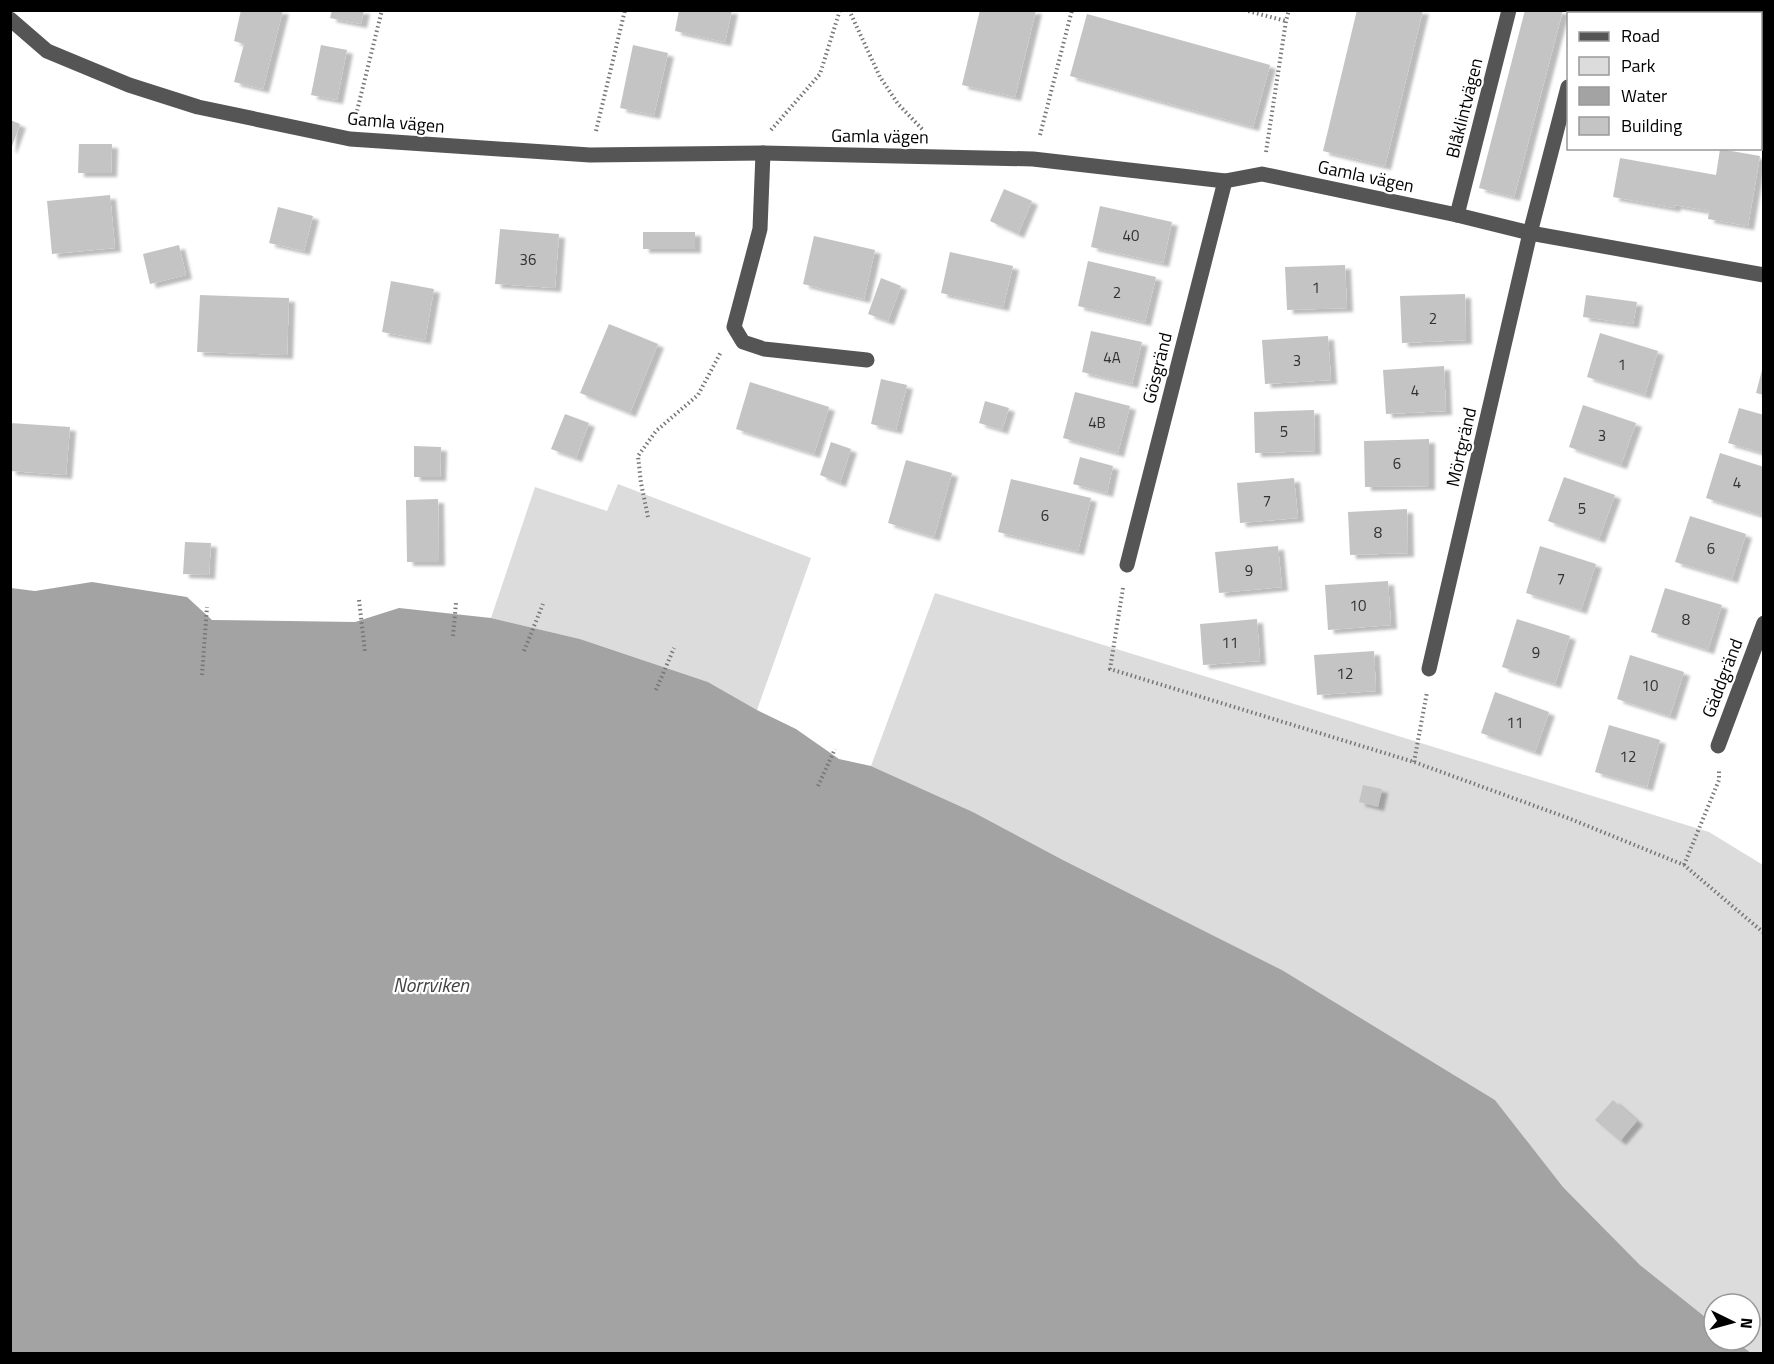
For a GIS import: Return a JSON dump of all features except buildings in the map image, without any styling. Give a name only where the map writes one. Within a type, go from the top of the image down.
[{"type":"street","name":"Blåklintvägen","points":[[1457,215],[1509,10]]},
{"type":"street","name":"Gamla vägen","points":[[10,19],[47,51],[129,85],[198,107],[350,139],[590,155],[763,153],[1033,159],[1225,181],[1262,174],[1457,215],[1530,233],[1764,275]]},
{"type":"street","name":"Mörtgränd","points":[[1429,669],[1530,233],[1567,94]]},
{"type":"street","points":[[763,153],[760,229],[734,327],[743,342],[764,349],[867,360]]},
{"type":"street","name":"Gösgränd","points":[[1127,565],[1225,181]]},
{"type":"street","name":"Gäddgränd","points":[[1718,746],[1764,623]]},
{"type":"path","points":[[350,139],[382,10]]},
{"type":"path","points":[[590,155],[625,10]]},
{"type":"path","points":[[763,153],[773,126],[820,74],[840,10]]},
{"type":"path","points":[[849,10],[880,76],[898,104],[950,158]]},
{"type":"path","points":[[1033,159],[1072,10]]},
{"type":"path","points":[[1244,10],[1286,21]]},
{"type":"path","points":[[1262,174],[1289,10]]},
{"type":"path","points":[[648,517],[638,456],[656,431],[698,395],[734,327]]},
{"type":"path","points":[[1127,565],[1110,669],[1414,762],[1684,865],[1764,933]]},
{"type":"path","points":[[360,600],[364,652]]},
{"type":"path","points":[[453,636],[456,603]]},
{"type":"path","points":[[524,651],[543,604]]},
{"type":"path","points":[[202,675],[207,607]]},
{"type":"path","points":[[656,690],[674,648]]},
{"type":"path","points":[[1414,762],[1425,707],[1429,669]]},
{"type":"path","points":[[1684,865],[1719,780],[1718,746]]},
{"type":"path","points":[[818,786],[835,749]]},
{"type":"green space","points":[[618,484],[811,558],[757,710],[708,682],[580,639],[491,618],[535,487],[607,511]]},
{"type":"green space","points":[[935,593],[1709,832],[1763,865],[1763,1353],[1750,1352],[1762,1352],[1762,1292],[1702,1292],[1702,1314],[1640,1265],[1563,1187],[1495,1100],[1282,970],[973,812],[871,766]]},
{"type":"water","name":"Norrviken","points":[[92,582],[187,597],[212,620],[355,622],[399,608],[491,618],[580,639],[708,682],[796,729],[839,759],[871,766],[973,812],[1282,970],[1495,1100],[1563,1187],[1640,1265],[1702,1314],[1702,1352],[1751,1353],[11,1353],[11,588],[35,591]]}]
